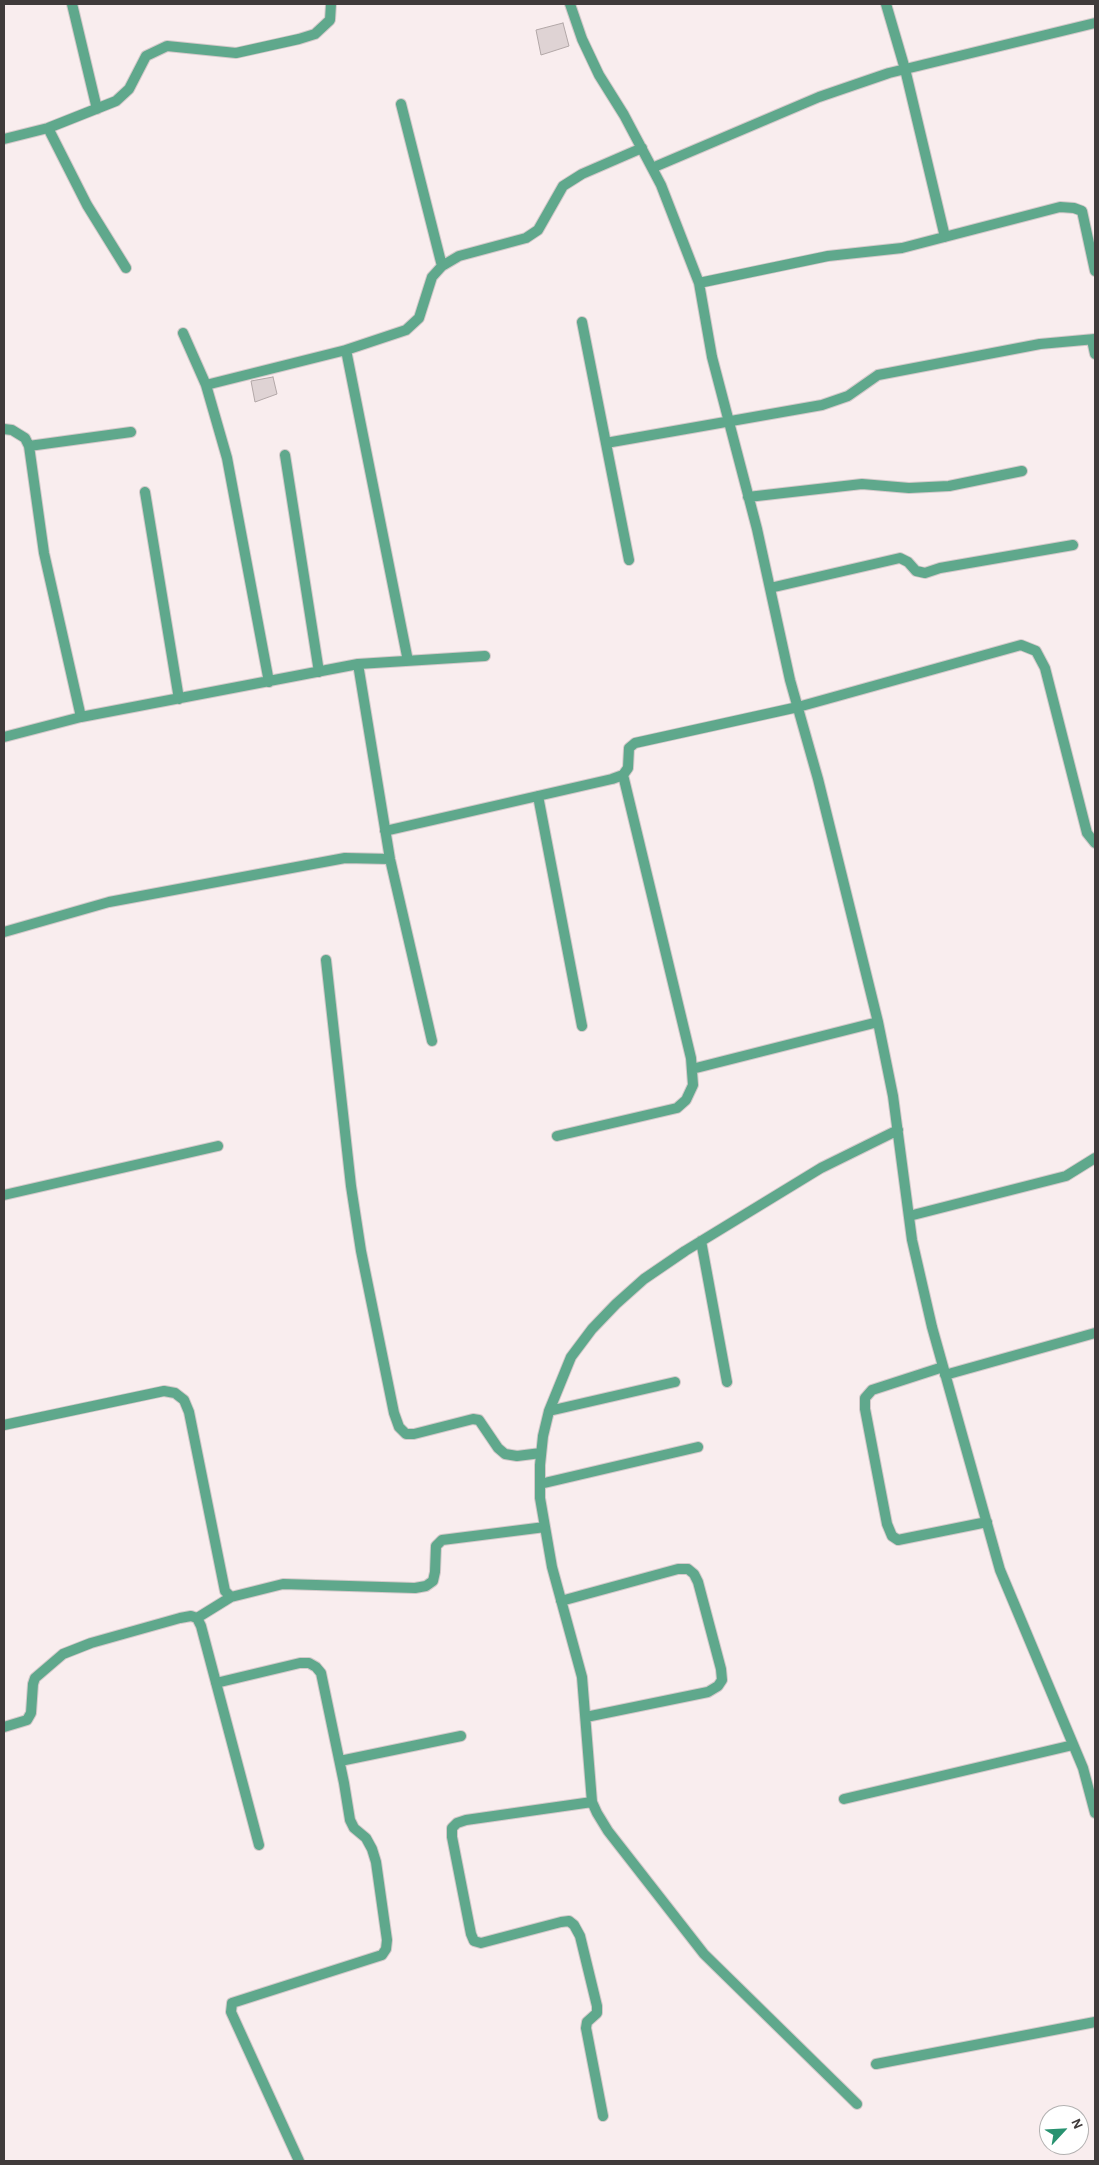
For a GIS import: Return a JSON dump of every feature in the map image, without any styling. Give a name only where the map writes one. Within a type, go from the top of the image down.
[{"type":"street","points":[[72,4],[97,109]]},
{"type":"street","points":[[4,139],[48,128],[116,101],[129,89],[146,56],[167,46],[236,53],[299,39],[315,34],[330,20],[331,4]]},
{"type":"street","points":[[570,4],[582,39],[599,75],[624,115],[661,186],[698,283],[712,357],[770,588],[790,680],[878,1022],[898,1130],[909,1216],[919,1270],[944,1371],[1000,1570],[1083,1768],[1095,1813]]},
{"type":"street","points":[[886,4],[905,69],[945,237]]},
{"type":"street","points":[[652,168],[819,97],[905,69],[1095,23]]},
{"type":"street","points":[[401,104],[442,266]]},
{"type":"street","points":[[48,128],[87,205],[126,268]]},
{"type":"street","points":[[206,386],[346,350],[406,330],[418,318],[432,277],[442,266],[459,256],[526,238],[538,230],[563,186],[582,174],[642,148]]},
{"type":"street","points":[[698,283],[828,256],[902,248],[1060,207],[1074,208],[1082,211],[1095,271]]},
{"type":"street","points":[[582,322],[629,560]]},
{"type":"street","points":[[183,333],[206,386],[227,458],[269,682]]},
{"type":"street","points":[[606,443],[822,405],[848,396],[878,375],[1040,344],[1094,340],[1095,354]]},
{"type":"street","points":[[346,350],[408,661]]},
{"type":"street","points":[[4,428],[12,430],[25,438],[29,446],[44,553],[81,717]]},
{"type":"street","points":[[29,446],[131,432]]},
{"type":"street","points":[[285,455],[319,672]]},
{"type":"street","points":[[748,497],[862,484],[909,488],[949,486],[1022,472]]},
{"type":"street","points":[[146,492],[179,699]]},
{"type":"street","points":[[770,588],[900,558],[908,562],[916,571],[925,573],[940,568],[1073,545]]},
{"type":"street","points":[[385,831],[612,779],[623,775],[628,768],[629,748],[635,743],[798,707],[1021,645],[1036,651],[1045,668],[1087,834],[1095,843]]},
{"type":"street","points":[[4,737],[81,717],[358,664],[485,656]]},
{"type":"street","points":[[358,664],[390,859],[432,1041]]},
{"type":"street","points":[[557,1136],[677,1108],[686,1100],[693,1085],[691,1058],[623,775]]},
{"type":"street","points":[[538,796],[582,1026]]},
{"type":"street","points":[[4,932],[109,902],[345,858],[390,859]]},
{"type":"street","points":[[326,960],[351,1186],[361,1251],[394,1413],[399,1427],[406,1434],[414,1434],[473,1419],[479,1420],[498,1448],[506,1454],[517,1456],[541,1453]]},
{"type":"street","points":[[692,1068],[878,1022]]},
{"type":"street","points":[[857,2104],[704,1954],[608,1831],[592,1802],[582,1677],[552,1567],[540,1498],[541,1453],[549,1411],[571,1357],[592,1329],[616,1304],[644,1279],[701,1241],[821,1168],[898,1130]]},
{"type":"street","points":[[4,1194],[218,1146]]},
{"type":"street","points":[[909,1216],[1066,1176],[1095,1158]]},
{"type":"street","points":[[701,1241],[727,1382]]},
{"type":"street","points":[[987,1522],[898,1540],[892,1536],[887,1524],[865,1409],[865,1398],[872,1390],[1095,1333]]},
{"type":"street","points":[[549,1411],[675,1382]]},
{"type":"street","points":[[4,1425],[164,1391],[175,1393],[179,1396],[184,1400],[189,1412],[225,1591],[231,1598]]},
{"type":"street","points":[[540,1484],[698,1447]]},
{"type":"street","points":[[196,1618],[231,1598],[283,1584],[415,1588],[426,1586],[433,1581],[436,1546],[442,1540],[545,1527]]},
{"type":"street","points":[[560,1601],[678,1569],[688,1569],[694,1574],[698,1582],[721,1669],[722,1680],[718,1686],[708,1692],[586,1717]]},
{"type":"street","points":[[4,1726],[27,1720],[31,1713],[35,1678],[63,1654],[91,1643],[180,1618],[191,1616],[196,1618],[201,1626],[259,1845]]},
{"type":"street","points":[[216,1682],[300,1663],[309,1663],[316,1667],[321,1673],[340,1761],[350,1820],[354,1828],[366,1838],[376,1862],[387,1940],[386,1949],[382,1955],[232,2003],[231,2012],[299,2161]]},
{"type":"street","points":[[340,1761],[461,1736]]},
{"type":"street","points":[[844,1799],[1073,1745]]},
{"type":"street","points":[[592,1802],[466,1820],[457,1823],[452,1828],[452,1838],[474,1941],[481,1943],[569,1921],[574,1925],[580,1936],[597,2006],[597,2013],[588,2022],[586,2028],[603,2116]]},
{"type":"street","points":[[876,2064],[1095,2022]]},
{"type":"building","points":[[563,23],[569,46],[541,55],[536,30]]},
{"type":"building","points":[[273,377],[277,394],[255,402],[251,381]]}]
